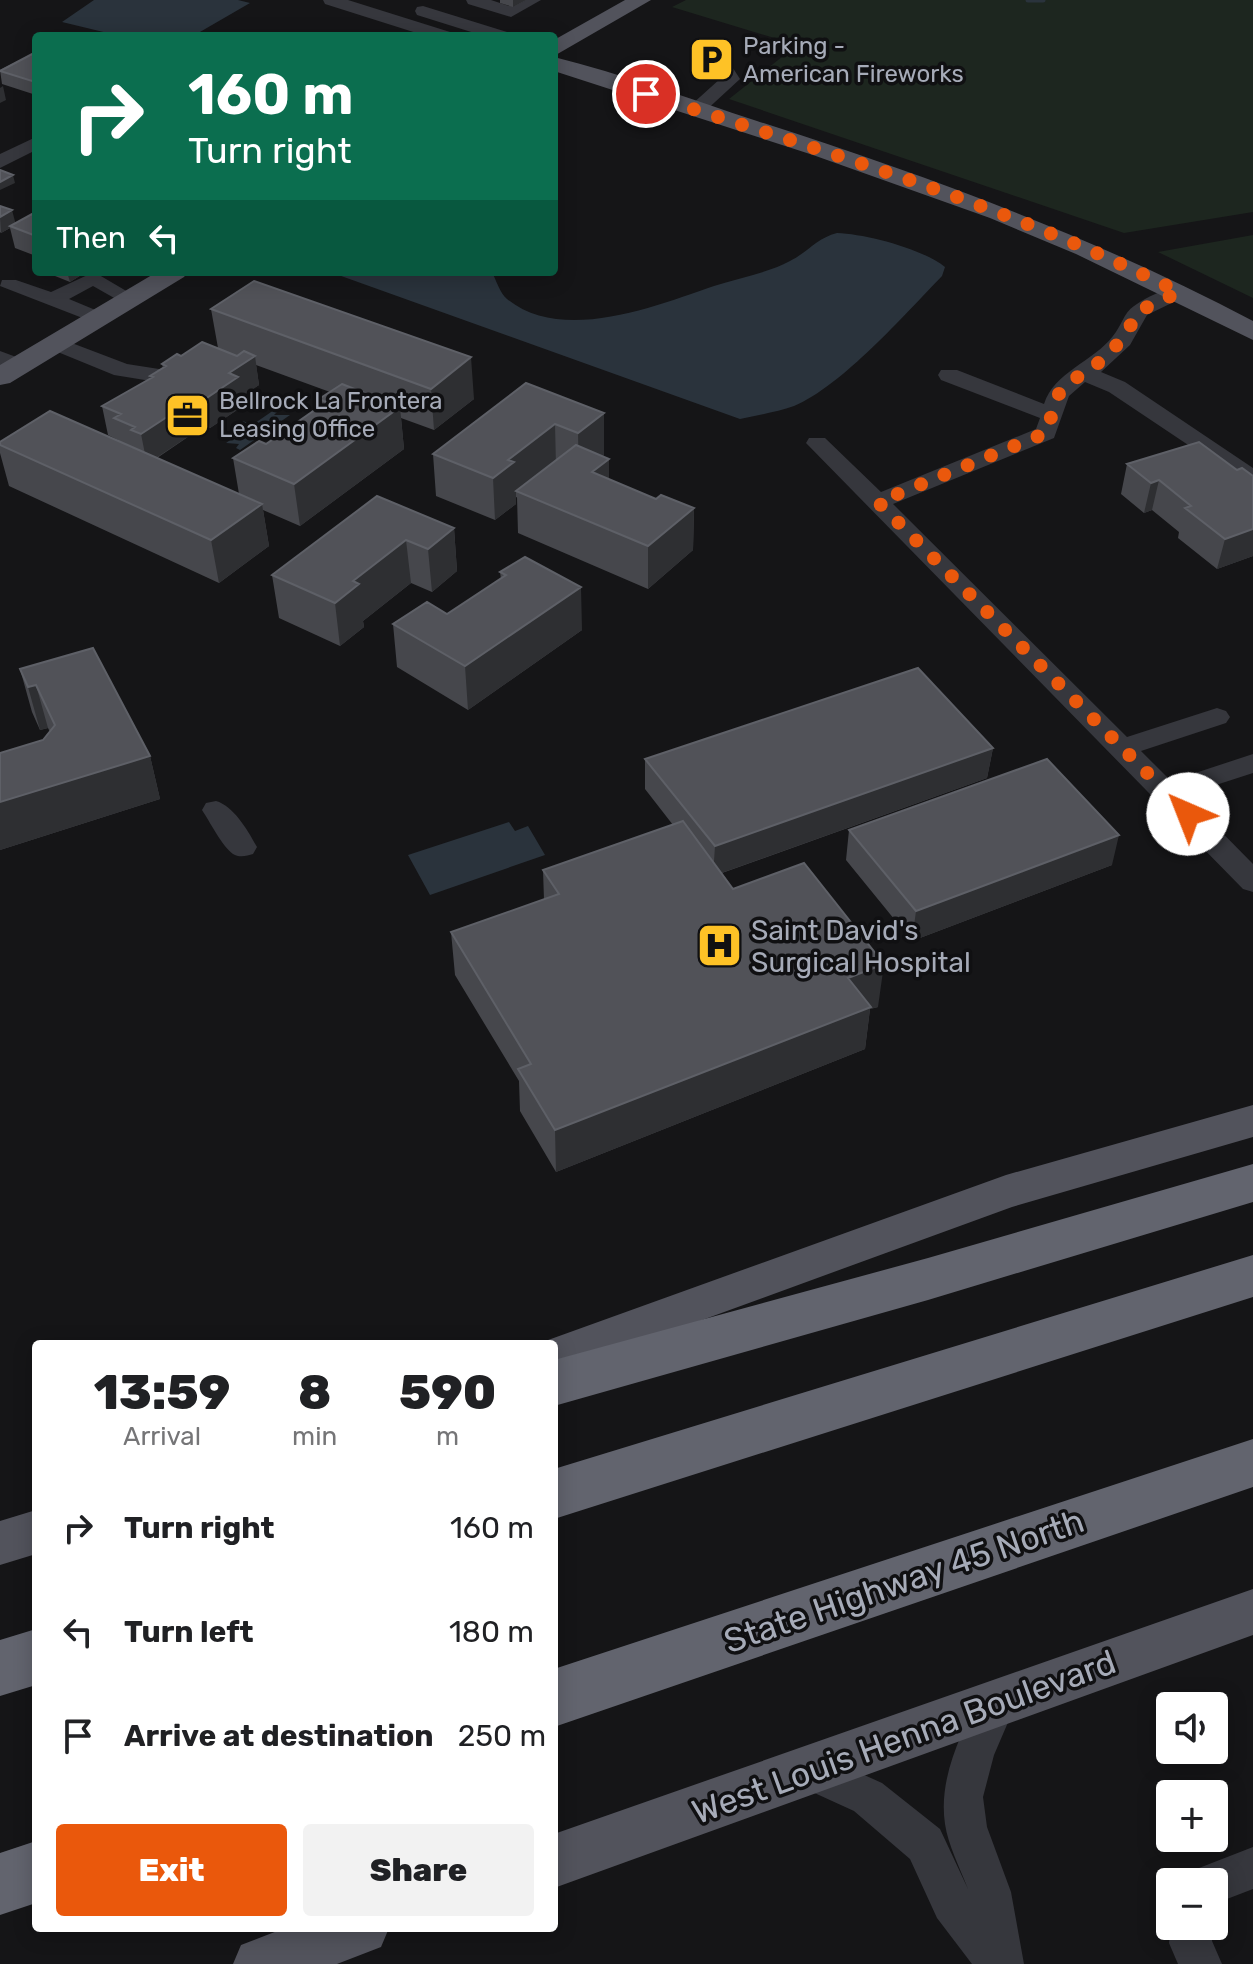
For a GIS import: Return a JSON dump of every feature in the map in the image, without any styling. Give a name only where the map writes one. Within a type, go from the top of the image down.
[{"type":"highway","points":[[558,1382],[928,1279],[1253,1183]]},
{"type":"highway","points":[[558,1493],[1253,1276]]},
{"type":"highway","name":"State Highway 45 North","points":[[558,1697],[1253,1463]]},
{"type":"highway","points":[[0,1668],[32,1658]]},
{"type":"highway","points":[[0,1884],[32,1873]]},
{"type":"main road","points":[[558,47],[640,0]]},
{"type":"main road","points":[[558,65],[937,189],[1044,229],[1179,292],[1253,332]]},
{"type":"main road","points":[[6,367],[77,331],[168,276]]},
{"type":"main road","points":[[558,1354],[1006,1192],[1253,1121]]},
{"type":"main road","points":[[0,1543],[32,1533]]},
{"type":"main road","name":"West Louis Henna Boulevard","points":[[558,1860],[1253,1612]]},
{"type":"main road","points":[[260,1964],[351,1932]]},
{"type":"street","points":[[331,0],[476,32]]},
{"type":"street","points":[[389,0],[444,27]]},
{"type":"street","points":[[444,27],[478,0],[511,12],[533,0]]},
{"type":"street","points":[[696,110],[731,79],[712,49]]},
{"type":"street","points":[[8,158],[32,145]]},
{"type":"street","points":[[8,158],[32,159]]},
{"type":"street","points":[[52,300],[93,278],[130,299]]},
{"type":"street","points":[[9,284],[52,300],[77,331]]},
{"type":"street","points":[[878,502],[1046,433],[1058,395],[1069,382],[1122,340],[1139,311],[1179,292]]},
{"type":"street","points":[[1084,373],[1117,387],[1253,478]]},
{"type":"street","points":[[949,375],[1052,415]]},
{"type":"street","points":[[817,443],[1253,882]]},
{"type":"street","points":[[1122,748],[1217,717]]},
{"type":"street","points":[[1166,792],[1253,763]]},
{"type":"street","points":[[216,810],[243,847]]},
{"type":"street","points":[[995,1706],[974,1753],[963,1797],[966,1827],[990,1892],[1000,1964]]},
{"type":"street","points":[[811,1771],[868,1797],[925,1844],[952,1903],[1000,1964]]},
{"type":"street","points":[[1228,1878],[1253,1868]]},
{"type":"street","points":[[1190,1940],[1200,1964]]},
{"type":"shaded area","points":[[94,0],[238,0],[250,3],[200,32],[103,32],[62,22]]},
{"type":"shaded area","points":[[686,0],[1253,0],[1253,212],[1124,233],[729,99],[797,45],[672,7]]},
{"type":"shaded area","points":[[837,233],[878,239],[923,254],[945,267],[942,276],[872,348],[832,383],[794,406],[740,419],[341,276],[494,276],[507,299],[529,312],[554,319],[581,320],[638,311],[772,269]]},
{"type":"shaded area","points":[[1253,235],[1253,298],[1158,252]]},
{"type":"shaded area","points":[[274,410],[278,411],[274,415],[290,415],[240,450],[236,448],[239,444],[226,443],[247,428],[239,424],[243,421],[252,425]]},
{"type":"shaded area","points":[[509,822],[515,831],[528,826],[545,855],[430,895],[408,855]]},
{"type":"building","points":[[32,54],[32,81],[0,71]]},
{"type":"building","points":[[0,170],[13,175],[0,182]]},
{"type":"building","points":[[0,206],[12,210],[0,217]]},
{"type":"building","points":[[32,214],[32,234],[10,226]]},
{"type":"building","points":[[254,281],[471,357],[431,389],[211,309]]},
{"type":"building","points":[[202,342],[237,356],[244,351],[255,356],[229,373],[238,377],[205,399],[199,396],[141,434],[131,430],[135,427],[114,418],[121,414],[102,406],[153,377],[150,376],[177,354],[181,356]]},
{"type":"building","points":[[526,383],[604,413],[578,433],[555,424],[508,460],[514,462],[493,478],[433,454]]},
{"type":"building","points":[[342,384],[400,407],[294,484],[233,458],[259,441],[266,444],[326,402],[319,399]]},
{"type":"building","points":[[50,411],[262,504],[211,540],[0,445],[0,442]]},
{"type":"building","points":[[1199,442],[1237,470],[1242,468],[1253,476],[1253,529],[1225,539],[1185,508],[1191,506],[1159,480],[1151,483],[1127,464]]},
{"type":"building","points":[[576,445],[609,459],[592,472],[656,499],[661,495],[694,508],[648,546],[516,491]]},
{"type":"building","points":[[377,496],[454,528],[428,549],[406,540],[353,581],[359,584],[335,603],[272,575]]},
{"type":"building","points":[[525,557],[581,587],[465,666],[393,624],[427,602],[447,614],[506,575],[500,572]]},
{"type":"building","points":[[93,648],[150,756],[0,802],[0,753],[43,740],[55,725],[36,685],[28,687],[20,669]]},
{"type":"building","points":[[918,668],[993,748],[715,846],[645,759]]},
{"type":"building","points":[[1047,759],[1119,835],[916,911],[849,830]]},
{"type":"building","points":[[683,821],[733,889],[804,863],[884,964],[848,978],[871,1007],[555,1130],[518,1069],[531,1064],[451,932],[559,894],[543,870]]},
{"type":"waterway","points":[[1028,0],[1043,0]]},
{"type":"place","name":"Parking - American Fireworks","points":[[712,60]]},
{"type":"place","name":"Bellrock La Frontera Leasing Office","points":[[188,415]]},
{"type":"place","name":"Saint David's Surgical Hospital","points":[[720,946]]},
{"type":"route","points":[[646,94],[937,189],[1044,229],[1179,292],[1139,311],[1122,340],[1093,368],[1069,382],[1058,395],[1046,433],[878,502],[1188,814]]}]
